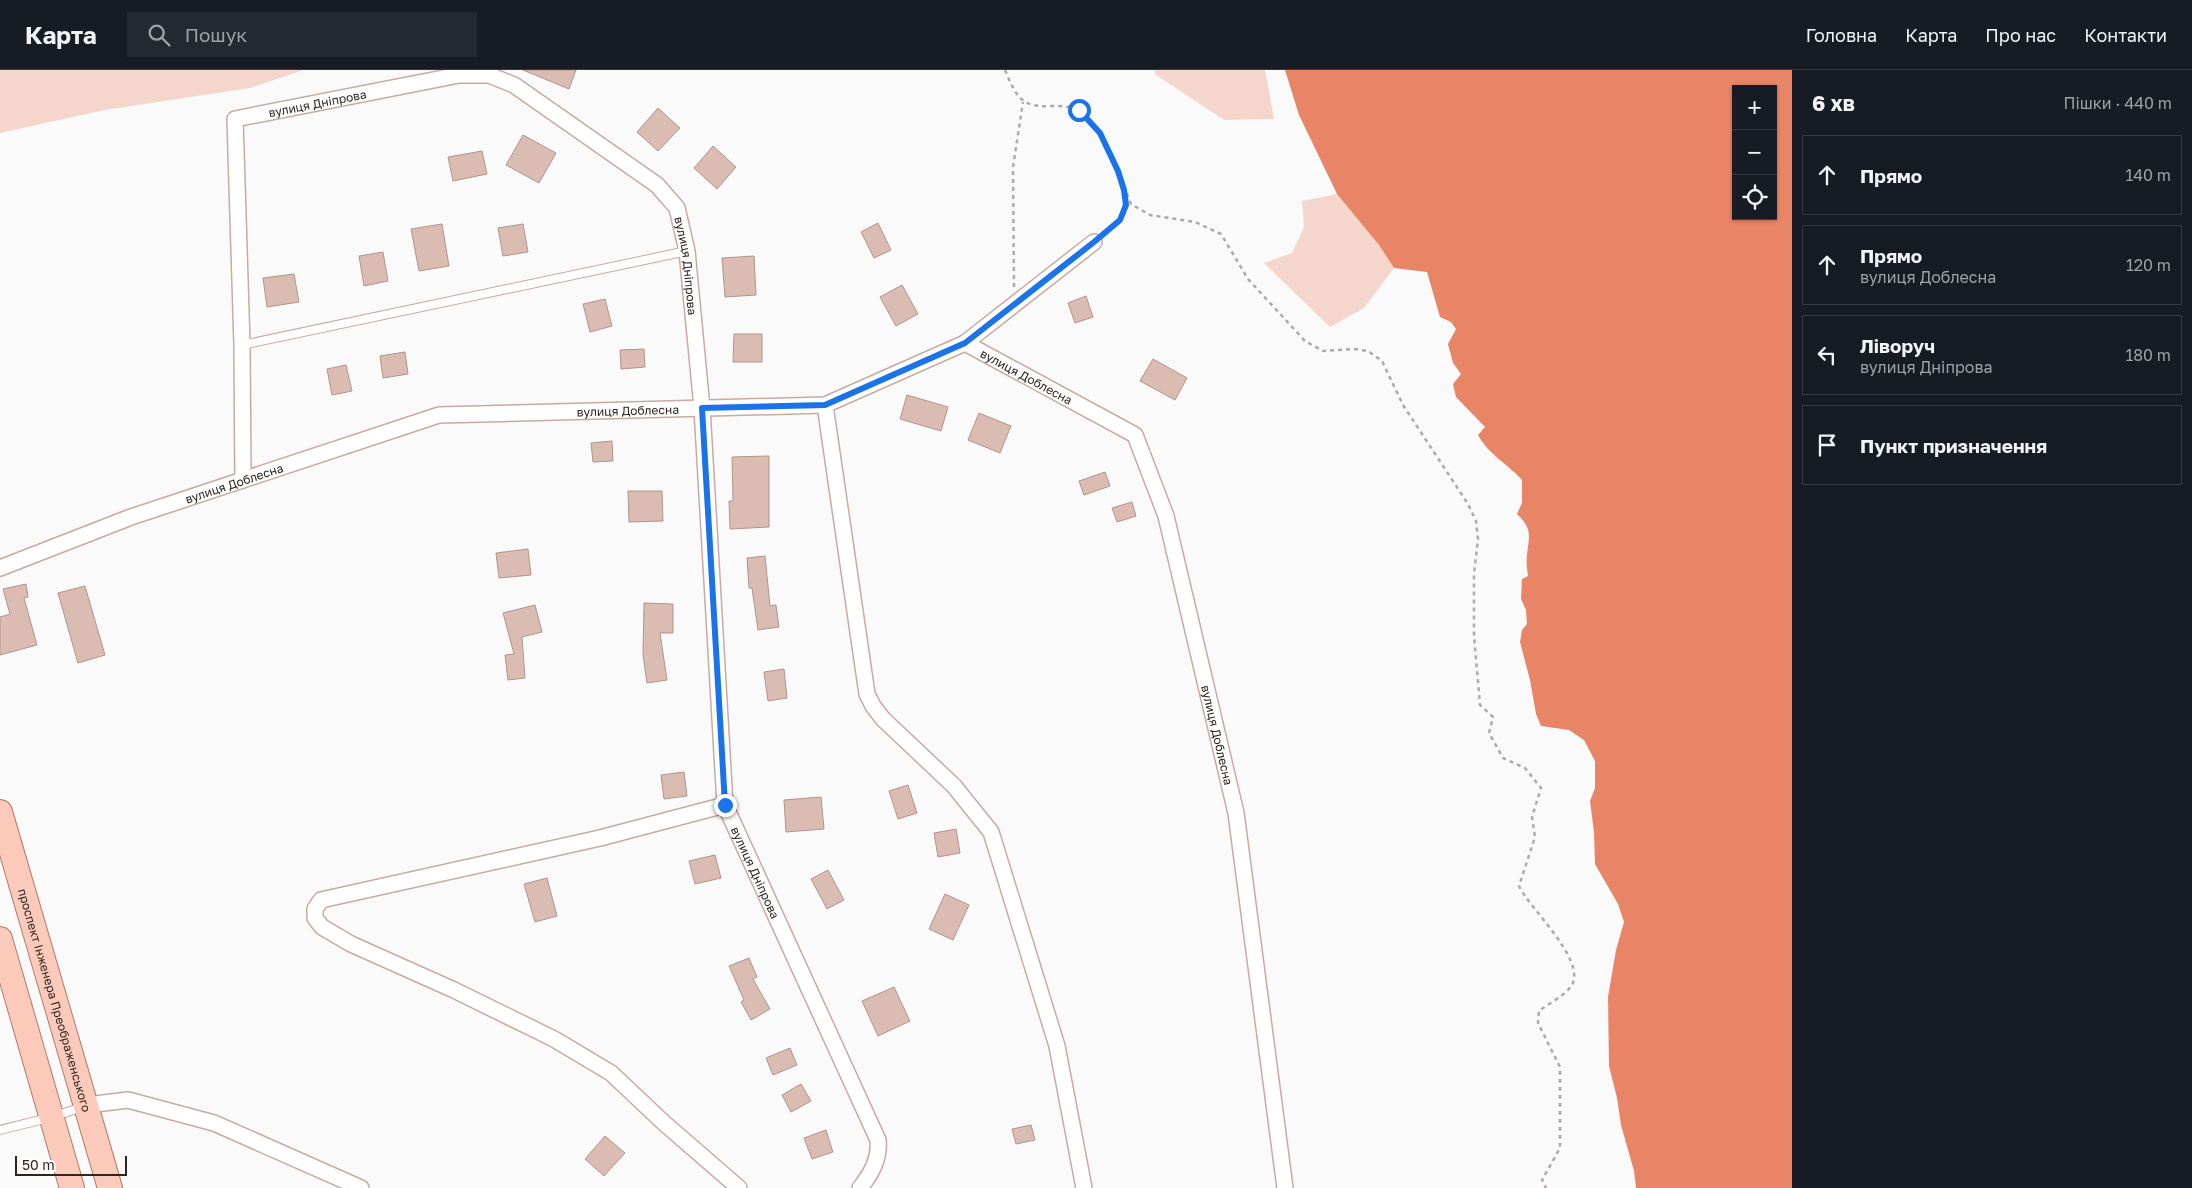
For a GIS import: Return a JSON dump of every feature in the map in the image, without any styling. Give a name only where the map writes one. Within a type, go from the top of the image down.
[{"type":"main road","name":"проспект Інженера Преображенського","points":[[0,812],[110,1188]]},
{"type":"main road","points":[[0,939],[72,1188]]},
{"type":"street","name":"вулиця Дніпрова","points":[[243,480],[242,345],[235,119],[459,75],[489,74],[514,84],[657,185],[676,208],[687,251],[702,408],[725,805],[878,1140],[879,1150],[872,1172],[860,1188]]},
{"type":"street","points":[[965,343],[1094,242]]},
{"type":"street","name":"вулиця Доблесна","points":[[0,568],[131,517],[439,415],[825,405],[965,343],[1135,435],[1139,444],[1166,516],[1236,813],[1285,1188]]},
{"type":"street","points":[[825,405],[867,694],[873,706],[883,718],[954,786],[991,832],[1057,1046],[1084,1188]]},
{"type":"street","points":[[725,805],[600,838],[321,900],[314,918],[322,927],[351,944],[454,990],[554,1039],[611,1073],[664,1123],[739,1188]]},
{"type":"street","points":[[87,1105],[128,1100],[214,1123],[361,1188]]},
{"type":"lane","points":[[242,345],[687,251]]},
{"type":"lane","points":[[0,1130],[52,1117],[87,1105]]},
{"type":"path","points":[[1005,70],[1022,102],[1036,107],[1062,106],[1079,110],[1100,133],[1132,204],[1150,215],[1195,222],[1222,234],[1248,279],[1305,341],[1322,351],[1354,349],[1368,351],[1382,361],[1403,405],[1468,504],[1476,521],[1478,539],[1474,574],[1474,636],[1480,705],[1493,717],[1489,732],[1503,758],[1525,768],[1540,788],[1532,817],[1535,837],[1519,886],[1522,894],[1542,916],[1565,950],[1574,974],[1572,985],[1539,1011],[1538,1022],[1560,1068],[1560,1148],[1542,1180],[1546,1188]]},
{"type":"path","points":[[1014,304],[1014,167],[1022,102]]},
{"type":"path","points":[[1094,242],[1120,220],[1126,205],[1118,171]]},
{"type":"shaded area","points":[[0,70],[303,70],[250,88],[105,110],[0,133]]},
{"type":"shaded area","points":[[1154,70],[1265,70],[1274,119],[1224,120],[1156,75]]},
{"type":"shaded area","points":[[1285,70],[1792,70],[1792,1188],[1636,1188],[1634,1171],[1621,1125],[1609,1066],[1608,997],[1616,950],[1624,922],[1618,904],[1595,864],[1594,832],[1590,801],[1595,788],[1595,761],[1584,740],[1569,730],[1541,726],[1536,714],[1530,680],[1520,642],[1522,630],[1527,624],[1526,610],[1521,599],[1522,579],[1528,576],[1529,538],[1526,524],[1517,514],[1522,503],[1522,480],[1482,442],[1478,435],[1485,427],[1456,397],[1453,384],[1461,374],[1453,363],[1448,344],[1456,329],[1451,322],[1440,317],[1427,272],[1394,268],[1379,245],[1337,194],[1299,115]]},
{"type":"shaded area","points":[[1337,194],[1379,245],[1394,268],[1364,308],[1330,327],[1264,263],[1292,253],[1304,227],[1302,201]]},
{"type":"building","points":[[523,70],[576,70],[569,89]]},
{"type":"building","points":[[658,108],[680,128],[658,151],[637,132]]},
{"type":"building","points":[[523,135],[556,153],[539,183],[506,165]]},
{"type":"building","points":[[713,146],[736,167],[717,189],[694,168]]},
{"type":"building","points":[[482,151],[487,174],[453,181],[448,157]]},
{"type":"building","points":[[878,223],[891,250],[874,258],[861,232]]},
{"type":"building","points":[[442,224],[449,266],[419,271],[411,229]]},
{"type":"building","points":[[523,224],[528,252],[503,256],[498,228]]},
{"type":"building","points":[[383,252],[388,281],[364,286],[359,256]]},
{"type":"building","points":[[754,256],[756,295],[725,297],[722,258]]},
{"type":"building","points":[[294,274],[299,302],[267,307],[263,278]]},
{"type":"building","points":[[902,285],[918,314],[896,326],[880,297]]},
{"type":"building","points":[[1086,296],[1093,317],[1075,323],[1068,303]]},
{"type":"building","points":[[605,299],[612,326],[590,332],[583,304]]},
{"type":"building","points":[[734,334],[762,334],[762,362],[733,362]]},
{"type":"building","points":[[644,349],[645,367],[621,369],[620,350]]},
{"type":"building","points":[[405,352],[408,374],[383,378],[380,356]]},
{"type":"building","points":[[1153,359],[1187,378],[1175,400],[1140,381]]},
{"type":"building","points":[[346,365],[352,391],[332,395],[327,369]]},
{"type":"building","points":[[907,395],[948,407],[941,431],[900,419]]},
{"type":"building","points":[[979,413],[1011,426],[1000,453],[968,440]]},
{"type":"building","points":[[612,441],[613,461],[593,462],[591,443]]},
{"type":"building","points":[[769,456],[769,527],[730,529],[729,501],[733,501],[732,457]]},
{"type":"building","points":[[1105,472],[1110,486],[1084,495],[1079,481]]},
{"type":"building","points":[[628,491],[662,491],[663,521],[629,522]]},
{"type":"building","points":[[1132,502],[1136,516],[1117,522],[1112,508]]},
{"type":"building","points":[[528,549],[531,575],[499,578],[496,553]]},
{"type":"building","points":[[765,556],[770,606],[776,605],[779,627],[758,630],[752,588],[749,588],[747,558]]},
{"type":"building","points":[[26,584],[28,597],[24,598],[37,645],[0,655],[0,617],[10,614],[3,589]]},
{"type":"building","points":[[85,586],[105,655],[78,663],[58,593]]},
{"type":"building","points":[[644,603],[673,604],[673,633],[660,633],[667,680],[647,683],[643,655]]},
{"type":"building","points":[[535,605],[542,632],[522,637],[525,678],[508,680],[505,655],[514,654],[503,613]]},
{"type":"building","points":[[784,669],[787,698],[768,701],[764,672]]},
{"type":"building","points":[[684,772],[687,796],[664,799],[661,775]]},
{"type":"building","points":[[908,785],[917,813],[898,819],[889,791]]},
{"type":"building","points":[[821,797],[824,829],[786,832],[784,800]]},
{"type":"building","points":[[956,829],[960,853],[938,857],[934,833]]},
{"type":"building","points":[[715,855],[721,878],[695,884],[689,861]]},
{"type":"building","points":[[828,870],[844,900],[827,909],[811,879]]},
{"type":"building","points":[[547,878],[557,916],[535,922],[524,884]]},
{"type":"building","points":[[945,894],[969,905],[953,940],[929,929]]},
{"type":"building","points":[[749,958],[757,977],[753,979],[770,1009],[751,1020],[741,1002],[744,1000],[729,966]]},
{"type":"building","points":[[894,987],[910,1021],[878,1036],[862,1001]]},
{"type":"building","points":[[790,1048],[797,1065],[773,1075],[766,1058]]},
{"type":"building","points":[[801,1084],[811,1101],[791,1112],[782,1095]]},
{"type":"building","points":[[1031,1125],[1035,1140],[1016,1144],[1012,1129]]},
{"type":"building","points":[[826,1130],[833,1152],[812,1159],[804,1138]]},
{"type":"building","points":[[605,1136],[625,1153],[604,1176],[585,1159]]},
{"type":"route","points":[[725,805],[702,408],[825,405],[965,343],[1094,242],[1120,220],[1126,205],[1118,171],[1100,133],[1079,110]]}]
